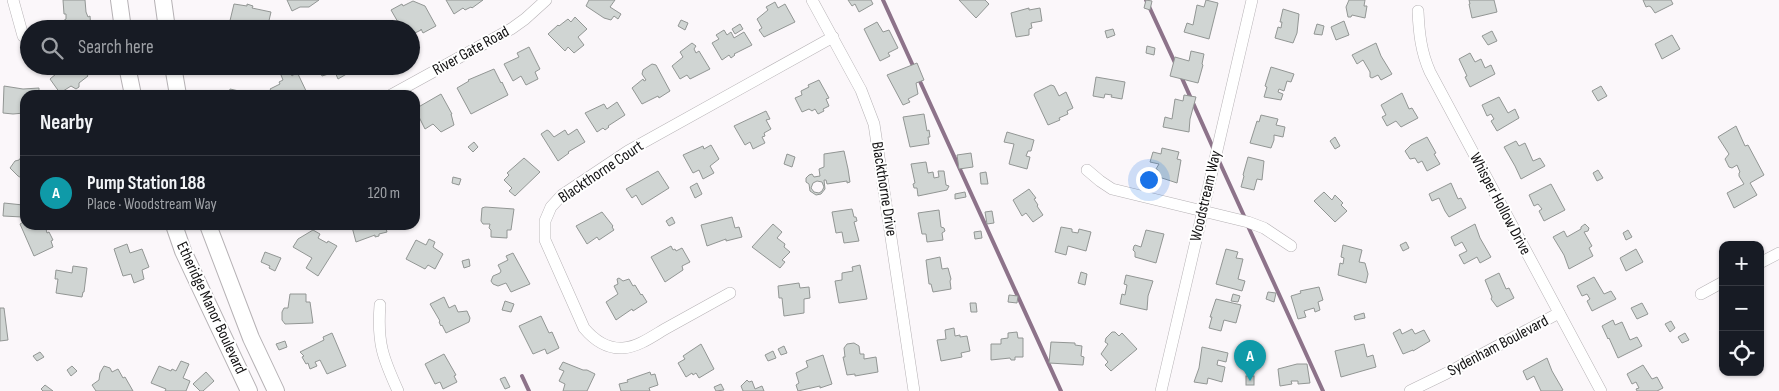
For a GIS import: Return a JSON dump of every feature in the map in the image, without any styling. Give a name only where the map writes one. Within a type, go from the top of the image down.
[{"type":"main road","points":[[119,0],[122,20]]},
{"type":"main road","points":[[163,0],[165,20]]},
{"type":"main road","points":[[129,75],[132,90]]},
{"type":"main road","points":[[175,75],[177,90]]},
{"type":"main road","name":"Etheridge Manor Boulevard","points":[[176,230],[183,251],[249,391]]},
{"type":"main road","name":"Etheridge Manor Boulevard","points":[[210,230],[251,338],[276,391]]},
{"type":"street","points":[[13,0],[20,25]]},
{"type":"street","name":"River Gate Road","points":[[400,90],[510,29],[525,19],[546,0]]},
{"type":"street","name":"Blackthorne Drive","points":[[812,0],[862,90],[874,124],[914,391]]},
{"type":"street","name":"Woodstream Way","points":[[1160,391],[1252,0]]},
{"type":"street","name":"Whisper Hollow Drive","points":[[1418,11],[1419,38],[1430,72],[1601,391]]},
{"type":"street","name":"Blackthorne Court","points":[[730,293],[642,342],[626,348],[616,348],[603,344],[591,336],[584,328],[554,261],[544,234],[548,214],[551,207],[562,195],[628,151],[833,37]]},
{"type":"street","points":[[1087,170],[1112,189],[1256,225],[1264,228],[1291,246]]},
{"type":"street","points":[[1764,261],[1779,253]]},
{"type":"street","points":[[1701,294],[1719,284]]},
{"type":"street","points":[[380,305],[379,330],[381,348],[398,391]]},
{"type":"street","name":"Sydenham Boulevard","points":[[1410,391],[1447,374],[1559,313]]},
{"type":"building","points":[[63,0],[85,0],[86,12],[88,17],[90,16],[90,20],[64,20],[66,14],[64,14]]},
{"type":"building","points":[[287,0],[319,0],[309,7],[300,7],[292,11]]},
{"type":"building","points":[[446,0],[483,0],[472,8],[465,10],[463,8],[454,14]]},
{"type":"building","points":[[589,0],[615,0],[610,7],[621,14],[618,19],[614,16],[611,20],[604,18],[586,6]]},
{"type":"building","points":[[848,0],[871,0],[873,4],[859,12],[855,4],[852,6]]},
{"type":"building","points":[[959,0],[985,0],[989,4],[976,18]]},
{"type":"building","points":[[1146,0],[1152,1],[1150,10],[1144,8]]},
{"type":"building","points":[[1206,0],[1218,3],[1209,39],[1184,32],[1187,23],[1193,25],[1197,5],[1204,7]]},
{"type":"building","points":[[1349,0],[1365,0],[1364,6],[1367,6],[1365,18],[1352,15],[1348,17],[1346,7]]},
{"type":"building","points":[[1469,0],[1494,0],[1497,12],[1472,18]]},
{"type":"building","points":[[1643,0],[1671,0],[1673,4],[1655,13],[1651,7],[1646,7]]},
{"type":"building","points":[[413,1],[425,6],[436,26],[423,33],[421,29],[420,30],[420,20],[397,20],[391,10],[402,4],[403,6]]},
{"type":"building","points":[[775,2],[778,8],[785,4],[795,22],[764,37],[759,30],[762,28],[757,19],[768,10],[766,7]]},
{"type":"building","points":[[234,4],[247,6],[247,4],[253,6],[252,8],[271,12],[269,20],[230,20]]},
{"type":"building","points":[[1029,8],[1029,10],[1040,8],[1042,21],[1031,23],[1032,28],[1029,29],[1029,35],[1016,37],[1011,13]]},
{"type":"building","points":[[1283,9],[1299,14],[1297,33],[1293,43],[1275,38],[1278,27],[1281,28],[1282,22],[1280,22]]},
{"type":"building","points":[[575,17],[587,29],[578,37],[584,45],[574,53],[568,47],[565,51],[548,34],[558,25],[568,19],[571,22]]},
{"type":"building","points":[[681,20],[688,23],[685,30],[678,26]]},
{"type":"building","points":[[1344,21],[1349,35],[1336,40],[1331,27]]},
{"type":"building","points":[[877,22],[883,32],[889,30],[898,48],[888,53],[890,56],[880,61],[864,29]]},
{"type":"building","points":[[740,24],[743,29],[735,34],[732,29]]},
{"type":"building","points":[[1317,24],[1324,26],[1322,35],[1314,34]]},
{"type":"building","points":[[1113,29],[1115,35],[1107,38],[1105,31]]},
{"type":"building","points":[[724,30],[727,35],[731,32],[734,38],[744,32],[752,45],[734,54],[731,58],[729,55],[722,60],[712,43],[719,39],[716,35]]},
{"type":"building","points":[[1492,31],[1497,41],[1488,45],[1482,36]]},
{"type":"building","points":[[1672,35],[1680,49],[1662,59],[1655,44]]},
{"type":"building","points":[[692,43],[696,46],[694,49],[696,53],[699,51],[710,69],[690,79],[687,75],[680,79],[672,66],[683,57],[680,52]]},
{"type":"building","points":[[1376,43],[1381,56],[1392,74],[1381,80],[1378,75],[1370,77],[1370,72],[1363,60],[1357,64],[1352,55]]},
{"type":"building","points":[[1147,46],[1155,48],[1154,55],[1146,53]]},
{"type":"building","points":[[529,47],[540,69],[535,72],[538,79],[526,85],[521,76],[513,81],[504,64],[519,57],[517,53]]},
{"type":"building","points":[[1191,51],[1204,54],[1198,83],[1170,76],[1175,57],[1189,61]]},
{"type":"building","points":[[1470,53],[1475,62],[1481,59],[1485,68],[1491,65],[1495,74],[1470,87],[1459,59]]},
{"type":"building","points":[[917,63],[924,80],[916,83],[918,94],[908,99],[910,102],[903,105],[887,75]]},
{"type":"building","points":[[652,64],[656,65],[670,91],[659,98],[658,96],[642,104],[632,88],[643,79],[644,81],[646,80],[642,74],[643,70]]},
{"type":"building","points":[[1271,67],[1294,74],[1291,82],[1287,81],[1284,91],[1279,89],[1278,92],[1283,94],[1281,100],[1264,97],[1267,87],[1265,86]]},
{"type":"building","points":[[494,69],[508,95],[471,114],[457,88],[468,80]]},
{"type":"building","points":[[55,75],[88,76],[79,83],[79,87],[76,89],[71,86],[65,90],[58,90],[50,79]]},
{"type":"building","points":[[281,75],[298,75],[306,90],[271,90],[283,80]]},
{"type":"building","points":[[336,75],[345,75],[338,79]]},
{"type":"building","points":[[1096,77],[1125,82],[1122,99],[1105,94],[1104,98],[1093,96]]},
{"type":"building","points":[[819,80],[829,98],[826,99],[829,106],[818,114],[815,109],[802,112],[795,98],[802,95],[801,91],[809,87],[808,85]]},
{"type":"building","points":[[1051,85],[1054,86],[1059,96],[1066,92],[1073,108],[1067,111],[1068,114],[1059,118],[1060,120],[1048,125],[1034,95]]},
{"type":"building","points":[[4,86],[23,89],[39,88],[39,90],[20,90],[20,113],[3,113]]},
{"type":"building","points":[[1601,86],[1607,96],[1598,101],[1592,91]]},
{"type":"building","points":[[1402,93],[1409,109],[1412,108],[1418,118],[1401,127],[1396,121],[1387,126],[1382,117],[1386,115],[1381,105]]},
{"type":"building","points":[[441,94],[452,114],[454,125],[441,132],[433,124],[425,129],[420,119],[420,106]]},
{"type":"building","points":[[1184,95],[1196,97],[1190,119],[1189,132],[1163,127],[1165,117],[1172,119],[1175,99],[1183,101]]},
{"type":"building","points":[[1499,97],[1508,113],[1515,109],[1519,118],[1497,131],[1491,121],[1494,119],[1491,114],[1487,116],[1482,105]]},
{"type":"building","points":[[617,102],[625,115],[605,130],[603,128],[597,132],[585,113],[604,104],[607,109]]},
{"type":"building","points":[[766,111],[770,119],[766,120],[771,129],[764,133],[765,136],[762,137],[765,143],[753,149],[750,142],[745,145],[734,126]]},
{"type":"building","points":[[924,114],[927,131],[929,130],[929,144],[910,147],[903,117]]},
{"type":"building","points":[[1261,115],[1278,119],[1276,125],[1285,127],[1283,137],[1274,135],[1271,148],[1250,143],[1257,121],[1259,122]]},
{"type":"building","points":[[1736,126],[1745,146],[1748,145],[1764,175],[1750,183],[1757,195],[1734,208],[1727,193],[1744,184],[1739,176],[1740,172],[1737,165],[1732,168],[1729,167],[1725,159],[1729,154],[1718,137]]},
{"type":"building","points":[[577,129],[585,142],[568,152],[558,161],[541,134],[547,130],[554,137],[565,130],[568,135]]},
{"type":"building","points":[[1007,132],[1034,140],[1031,151],[1028,151],[1026,156],[1030,157],[1027,169],[1009,164],[1014,144],[1004,142]]},
{"type":"building","points":[[1335,137],[1340,146],[1335,149],[1330,141]]},
{"type":"building","points":[[1427,137],[1440,164],[1427,171],[1422,161],[1418,163],[1415,158],[1410,159],[1405,151],[1411,145]]},
{"type":"building","points":[[1516,141],[1519,146],[1525,143],[1533,161],[1540,158],[1545,166],[1521,179],[1504,147]]},
{"type":"building","points":[[474,142],[478,147],[473,152],[468,147]]},
{"type":"building","points":[[711,145],[719,159],[710,166],[714,173],[703,179],[699,170],[693,173],[683,155],[703,146],[704,149]]},
{"type":"building","points":[[1162,148],[1179,152],[1177,159],[1181,160],[1177,183],[1156,176],[1158,170],[1156,169],[1159,164],[1150,162],[1153,152],[1161,154]]},
{"type":"building","points":[[844,151],[850,182],[827,184],[826,180],[824,180],[825,189],[821,194],[816,195],[810,191],[806,178],[812,174],[814,177],[820,176],[819,169],[824,167],[824,154]],"holes":[[[817,181],[822,182],[824,187],[822,191],[819,193],[814,192],[811,188],[813,183]]]},
{"type":"building","points":[[971,153],[973,167],[959,169],[957,155]]},
{"type":"building","points":[[787,154],[795,157],[792,167],[784,164]]},
{"type":"building","points":[[1248,157],[1264,161],[1262,180],[1257,179],[1254,190],[1241,187]]},
{"type":"building","points":[[524,158],[540,172],[515,196],[509,191],[512,188],[504,180],[509,175],[507,173]]},
{"type":"building","points":[[20,159],[20,177],[10,168],[15,161]]},
{"type":"building","points":[[926,162],[928,173],[933,172],[934,178],[939,177],[938,171],[944,171],[946,185],[949,186],[947,190],[918,196],[917,188],[914,188],[913,184],[915,183],[911,164]]},
{"type":"building","points":[[1598,170],[1603,178],[1597,181],[1593,173]]},
{"type":"building","points":[[658,171],[669,188],[642,205],[636,195],[632,198],[626,189]]},
{"type":"building","points":[[986,172],[988,184],[981,184],[980,173]]},
{"type":"building","points":[[453,177],[461,179],[459,185],[452,183]]},
{"type":"building","points":[[697,183],[702,194],[695,198],[690,187]]},
{"type":"building","points":[[1451,183],[1458,199],[1461,198],[1466,208],[1449,217],[1439,198],[1432,201],[1429,194]]},
{"type":"building","points":[[1551,184],[1565,210],[1544,221],[1539,211],[1542,209],[1538,204],[1534,206],[1529,195]]},
{"type":"building","points":[[1029,189],[1036,198],[1034,199],[1043,215],[1033,222],[1026,213],[1022,216],[1013,200]]},
{"type":"building","points":[[965,192],[966,197],[955,199],[955,194]]},
{"type":"building","points":[[1324,192],[1332,200],[1335,195],[1343,203],[1341,205],[1347,211],[1335,222],[1314,201]]},
{"type":"building","points":[[4,203],[20,205],[20,217],[3,216]]},
{"type":"building","points":[[482,208],[514,209],[511,230],[507,230],[507,238],[491,237],[490,224],[483,224],[481,221]]},
{"type":"building","points":[[852,209],[857,221],[854,222],[859,241],[844,243],[842,232],[836,233],[832,212]]},
{"type":"building","points":[[939,210],[941,227],[945,231],[942,233],[943,240],[927,242],[926,234],[922,234],[918,213]]},
{"type":"building","points":[[992,211],[994,223],[987,224],[985,212]]},
{"type":"building","points":[[602,212],[614,230],[599,240],[597,237],[587,244],[576,226]]},
{"type":"building","points":[[672,217],[675,223],[669,226],[666,221]]},
{"type":"building","points":[[732,217],[735,228],[739,227],[742,237],[726,241],[726,239],[707,246],[701,225]]},
{"type":"building","points":[[773,224],[782,232],[777,238],[785,244],[784,247],[790,252],[782,260],[785,262],[780,268],[752,247]]},
{"type":"building","points":[[1475,224],[1480,238],[1491,257],[1480,263],[1477,257],[1464,264],[1459,255],[1467,251],[1462,242],[1455,246],[1451,237]]},
{"type":"building","points":[[1585,224],[1589,228],[1588,231],[1584,232],[1592,246],[1589,248],[1593,256],[1569,269],[1564,255],[1553,237],[1564,231],[1567,237],[1581,229]]},
{"type":"building","points":[[1061,227],[1072,229],[1072,232],[1078,233],[1079,229],[1091,232],[1086,251],[1068,246],[1066,255],[1055,252]]},
{"type":"building","points":[[23,230],[46,230],[53,240],[51,241],[53,247],[34,256]]},
{"type":"building","points":[[313,230],[320,234],[318,238],[337,246],[318,276],[306,268],[312,258],[293,247],[298,239]]},
{"type":"building","points":[[353,230],[386,230],[387,232],[379,234],[379,236],[375,237],[375,235],[356,242]]},
{"type":"building","points":[[1146,230],[1164,234],[1156,263],[1135,257],[1134,246],[1141,247]]},
{"type":"building","points":[[1628,230],[1632,237],[1626,240],[1623,233]]},
{"type":"building","points":[[981,231],[982,238],[975,239],[974,232]]},
{"type":"building","points":[[429,239],[435,242],[433,247],[443,254],[435,269],[428,265],[425,269],[406,259],[416,240],[426,245]]},
{"type":"building","points":[[1406,242],[1409,248],[1403,251],[1400,245]]},
{"type":"building","points":[[127,244],[130,253],[142,249],[149,267],[142,270],[144,279],[134,283],[131,274],[123,276],[114,249]]},
{"type":"building","points":[[1343,245],[1362,250],[1359,262],[1365,263],[1368,274],[1366,283],[1338,275],[1340,263],[1343,264],[1344,258],[1341,257]]},
{"type":"building","points":[[671,246],[676,251],[682,248],[690,262],[682,266],[683,270],[665,282],[651,257]]},
{"type":"building","points":[[1226,249],[1238,252],[1236,258],[1243,259],[1238,279],[1245,281],[1242,291],[1216,284]]},
{"type":"building","points":[[1636,249],[1643,262],[1626,271],[1620,258]]},
{"type":"building","points":[[265,252],[281,258],[275,271],[269,268],[270,266],[261,262]]},
{"type":"building","points":[[513,253],[530,284],[511,292],[506,283],[498,286],[491,281],[493,276],[501,271],[498,265],[508,260],[506,256]]},
{"type":"building","points":[[940,257],[942,269],[948,268],[951,289],[933,292],[931,284],[929,284],[926,260]]},
{"type":"building","points":[[469,259],[470,266],[464,268],[462,261]]},
{"type":"building","points":[[860,265],[867,299],[839,303],[835,281],[842,280],[842,273],[853,271],[852,267]]},
{"type":"building","points":[[73,266],[87,268],[82,297],[56,293],[58,279],[55,279],[56,270],[72,273]]},
{"type":"building","points":[[1081,272],[1087,274],[1085,285],[1078,283]]},
{"type":"building","points":[[1499,273],[1506,289],[1509,288],[1514,298],[1497,307],[1491,299],[1492,297],[1485,280]]},
{"type":"building","points":[[1126,275],[1153,281],[1148,296],[1147,310],[1120,304],[1122,294],[1125,295],[1127,285],[1124,284]]},
{"type":"building","points":[[1594,277],[1604,294],[1611,291],[1616,299],[1592,311],[1587,301],[1590,299],[1587,294],[1582,296],[1577,286]]},
{"type":"building","points":[[619,278],[623,281],[629,279],[647,302],[616,320],[606,302],[618,294],[614,286],[618,284],[617,279]]},
{"type":"building","points":[[799,283],[800,288],[809,287],[810,298],[804,299],[804,313],[784,316],[782,298],[779,298],[778,286]]},
{"type":"building","points":[[1319,287],[1323,300],[1318,302],[1320,310],[1315,312],[1314,308],[1304,311],[1306,317],[1298,319],[1291,296],[1301,293],[1300,291]]},
{"type":"building","points":[[1268,292],[1276,293],[1274,302],[1266,299]]},
{"type":"building","points":[[290,294],[306,294],[306,302],[310,302],[313,323],[285,324],[282,320],[282,312],[284,308],[288,308]]},
{"type":"building","points":[[1233,294],[1240,296],[1238,302],[1231,301]]},
{"type":"building","points":[[1009,295],[1018,296],[1017,303],[1008,302]]},
{"type":"building","points":[[444,297],[449,308],[455,305],[458,312],[467,311],[470,318],[469,322],[446,333],[430,304]]},
{"type":"building","points":[[1216,299],[1241,305],[1236,323],[1224,320],[1221,331],[1209,328],[1212,317],[1210,317]]},
{"type":"building","points":[[505,301],[514,304],[511,312],[502,310]]},
{"type":"building","points":[[970,303],[976,303],[977,312],[971,312]]},
{"type":"building","points":[[1642,303],[1648,314],[1637,319],[1631,308]]},
{"type":"building","points":[[0,308],[4,308],[8,340],[0,341]]},
{"type":"building","points":[[1364,313],[1365,318],[1355,320],[1354,316]]},
{"type":"building","points":[[541,316],[549,333],[552,332],[559,348],[547,354],[545,349],[533,354],[519,326]]},
{"type":"building","points":[[1613,320],[1615,325],[1622,322],[1630,340],[1637,337],[1642,346],[1618,358],[1602,326]]},
{"type":"building","points":[[1671,321],[1675,328],[1670,332],[1665,324]]},
{"type":"building","points":[[954,328],[955,336],[967,336],[970,351],[961,353],[962,357],[941,361],[937,340],[946,339],[945,330]]},
{"type":"building","points":[[1400,329],[1402,334],[1412,329],[1415,334],[1424,330],[1430,341],[1413,351],[1403,354],[1393,333]]},
{"type":"building","points":[[1017,332],[1018,338],[1023,338],[1023,357],[1015,357],[1015,360],[1010,358],[991,360],[991,344],[1001,344],[1001,339],[1008,338],[1008,333]]},
{"type":"building","points":[[1112,332],[1119,336],[1122,333],[1137,349],[1111,371],[1105,365],[1108,362],[1101,354],[1108,344],[1105,342],[1106,338]]},
{"type":"building","points":[[332,333],[346,366],[327,374],[320,360],[315,362],[317,366],[310,369],[300,352],[324,340],[323,337]]},
{"type":"building","points":[[1685,333],[1689,340],[1682,343],[1678,337]]},
{"type":"building","points":[[285,341],[287,347],[279,350],[276,344]]},
{"type":"building","points":[[1051,342],[1075,343],[1075,345],[1082,346],[1081,356],[1084,357],[1083,365],[1049,363]]},
{"type":"building","points":[[854,343],[859,346],[860,354],[864,354],[864,359],[876,357],[878,372],[855,376],[855,374],[847,375],[843,357],[845,357],[844,348],[847,344]]},
{"type":"building","points":[[701,344],[714,369],[699,378],[696,373],[686,377],[678,363],[685,359],[683,356]]},
{"type":"building","points":[[1364,344],[1367,357],[1373,355],[1376,367],[1341,377],[1335,351]]},
{"type":"building","points":[[784,346],[787,353],[781,355],[778,349]]},
{"type":"building","points":[[1202,347],[1228,353],[1226,362],[1218,360],[1217,365],[1225,367],[1222,382],[1208,378],[1207,384],[1194,382],[1199,368]]},
{"type":"building","points":[[773,351],[776,358],[768,361],[765,355]]},
{"type":"building","points":[[40,352],[44,357],[37,361],[33,356]]},
{"type":"building","points":[[444,354],[456,375],[454,376],[457,382],[443,389],[440,382],[435,384],[425,364]]},
{"type":"building","points":[[823,355],[832,384],[798,391],[796,385],[799,383],[796,373],[808,367],[806,361]]},
{"type":"building","points":[[1547,358],[1563,390],[1561,391],[1541,391],[1534,376],[1527,380],[1523,371]]},
{"type":"building","points":[[181,361],[189,364],[183,378],[190,381],[186,391],[165,391],[166,389],[151,383],[159,366],[176,371]]},
{"type":"building","points":[[563,362],[595,374],[587,391],[563,391],[565,384],[559,381],[564,371],[559,369]]},
{"type":"building","points":[[1297,364],[1307,364],[1310,383],[1298,384],[1298,381],[1291,381],[1292,384],[1280,386],[1278,369]]},
{"type":"building","points":[[1643,365],[1652,379],[1657,377],[1663,388],[1657,391],[1637,391],[1636,389],[1639,388],[1636,382],[1632,384],[1627,374]]},
{"type":"building","points":[[72,366],[77,371],[71,376],[67,370]]},
{"type":"building","points":[[104,366],[110,368],[112,372],[118,369],[133,391],[96,391],[92,385],[99,380]]},
{"type":"building","points":[[206,372],[214,381],[203,391],[200,391],[193,384]]},
{"type":"building","points":[[650,372],[651,375],[655,374],[658,385],[649,388],[650,391],[621,391],[619,384]]},
{"type":"building","points":[[1246,376],[1254,376],[1254,385],[1246,385]]},
{"type":"building","points":[[505,377],[510,387],[505,389],[500,379]]},
{"type":"building","points":[[747,380],[749,382],[752,381],[755,389],[762,386],[764,391],[743,391],[741,386]]},
{"type":"building","points":[[721,384],[724,390],[716,391],[714,387]]},
{"type":"building","points":[[45,385],[53,391],[43,391],[41,389]]},
{"type":"waterway","points":[[883,0],[914,68]]},
{"type":"waterway","points":[[1146,0],[1176,65]]},
{"type":"waterway","points":[[1181,76],[1214,150]]},
{"type":"waterway","points":[[918,77],[1061,391]]},
{"type":"waterway","points":[[1219,161],[1245,218]]},
{"type":"waterway","points":[[1247,224],[1323,391]]},
{"type":"waterway","points":[[522,376],[529,391]]},
{"type":"place","name":"Pump Station 188","points":[[1250,381]]}]
